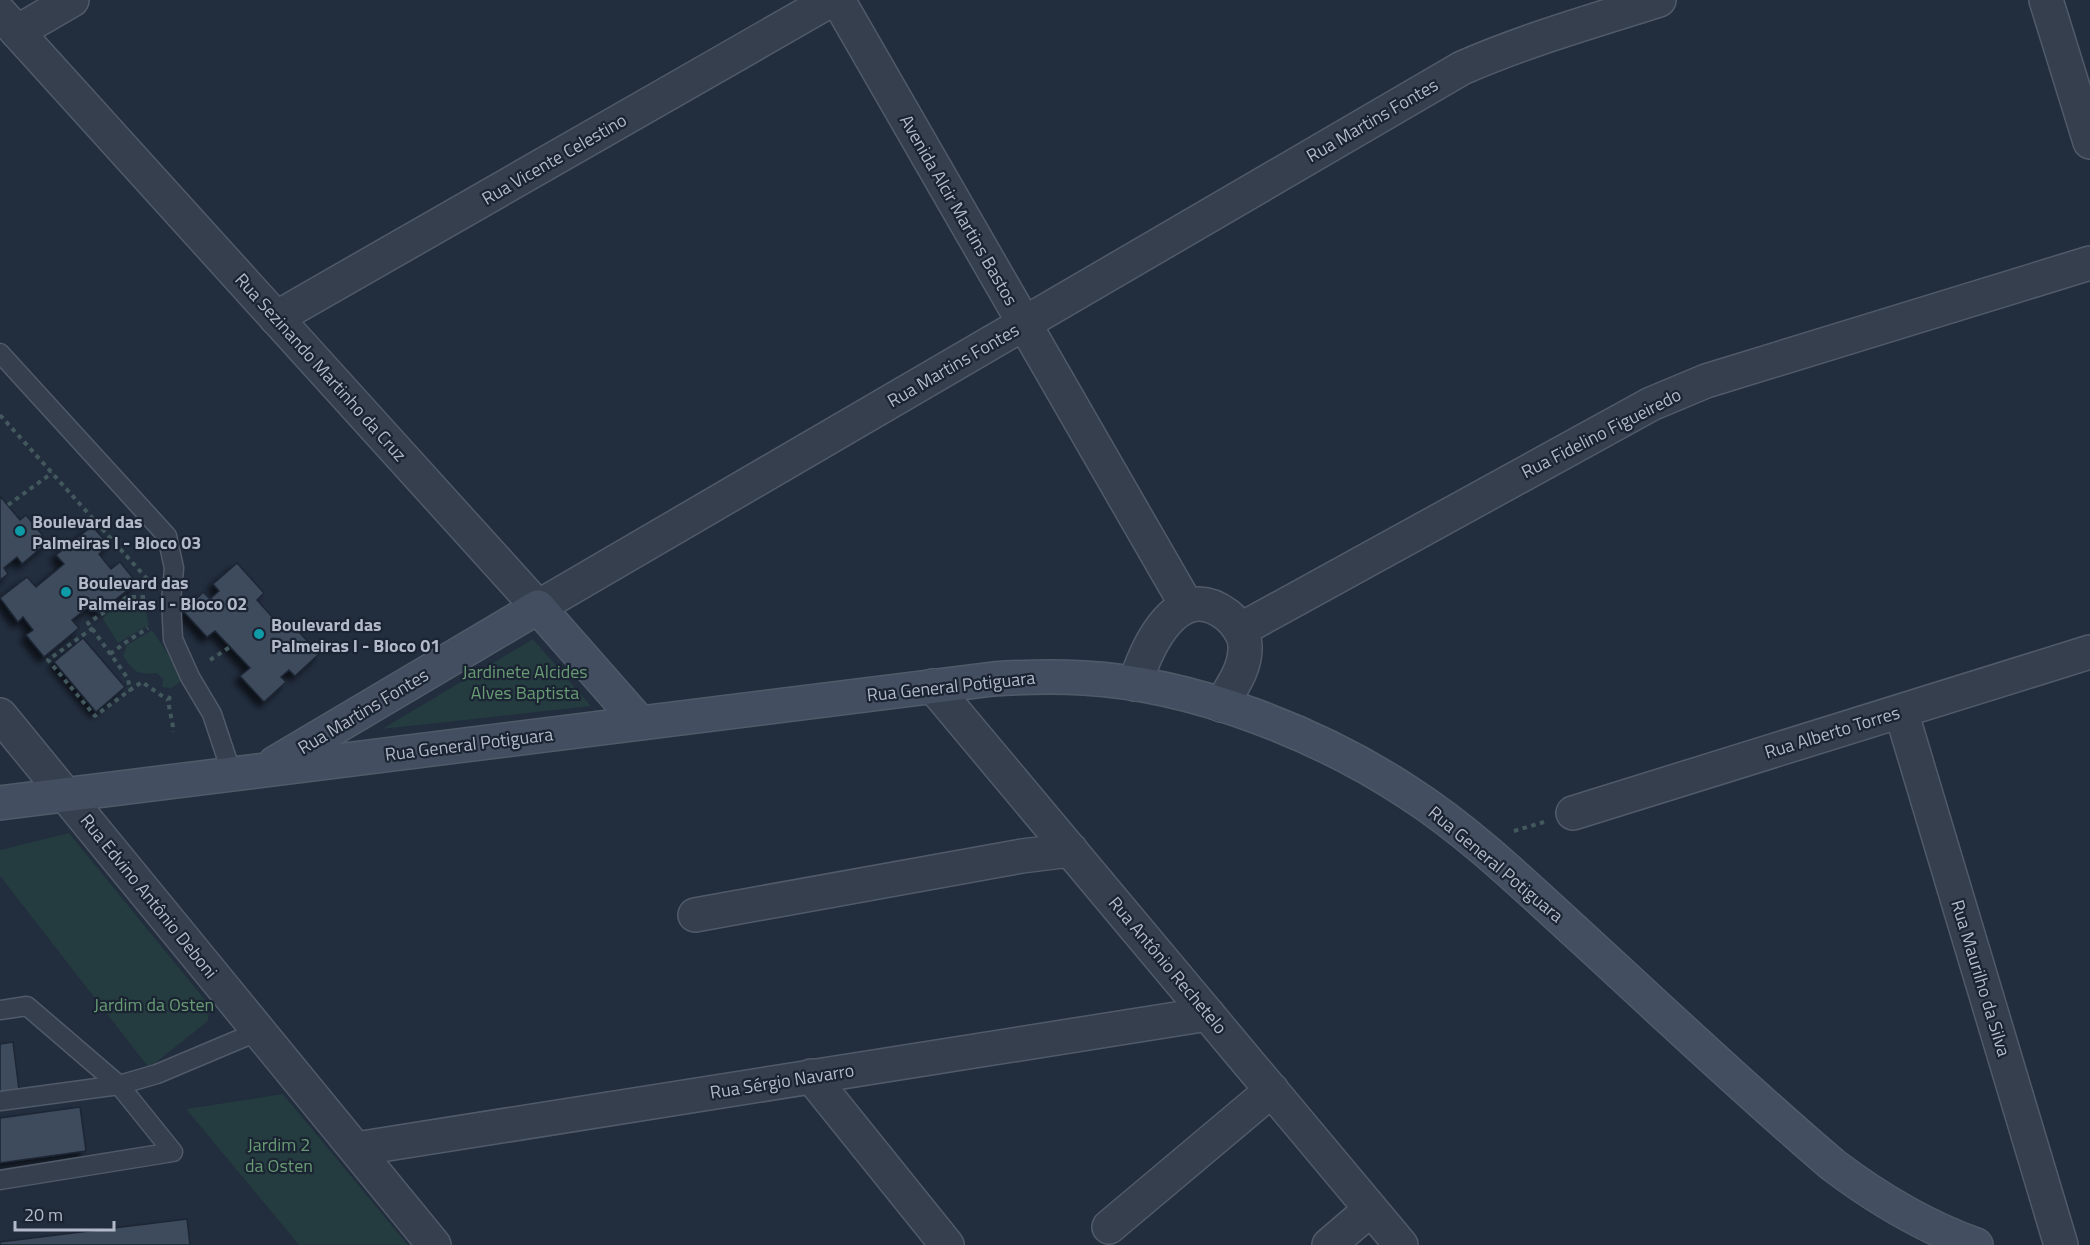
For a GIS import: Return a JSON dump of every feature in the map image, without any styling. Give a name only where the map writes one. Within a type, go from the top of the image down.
[{"type":"main road","name":"Rua Sezinando Martinho da Cruz","points":[[538,607],[640,723]]},
{"type":"main road","name":"Rua Martins Fontes","points":[[264,770],[538,607]]},
{"type":"main road","name":"Rua General Potiguara","points":[[0,803],[933,686],[1036,677],[1085,678],[1136,684],[1221,705],[1268,721],[1320,743],[1408,792],[1476,842],[1833,1166],[1870,1193],[1914,1219],[1976,1245]]},
{"type":"street","points":[[8,23],[72,0]]},
{"type":"street","name":"Rua Vicente Celestino","points":[[276,318],[831,0]]},
{"type":"street","name":"Avenida Alcir Martins Bastos","points":[[838,0],[1187,606]]},
{"type":"street","name":"Rua Martins Fontes","points":[[538,607],[1462,68],[1531,40],[1659,0]]},
{"type":"street","points":[[2046,0],[2090,142]]},
{"type":"street","name":"Rua Sezinando Martinho da Cruz","points":[[8,23],[538,607]]},
{"type":"street","name":"Rua Fidelino Figueiredo","points":[[1240,630],[1651,404],[1706,381],[2090,263]]},
{"type":"street","points":[[1136,684],[1149,647],[1161,627],[1173,614],[1187,606],[1202,605],[1218,608],[1232,619],[1240,630],[1245,644],[1243,663],[1221,705]]},
{"type":"street","name":"Rua Alberto Torres","points":[[1573,813],[2090,652]]},
{"type":"street","name":"Rua Antônio Rechetelo","points":[[933,686],[1401,1245]]},
{"type":"street","name":"Rua Maurilho da Silva","points":[[1901,711],[2061,1245]]},
{"type":"street","name":"Rua Edvino Antônio Deboni","points":[[0,715],[434,1245]]},
{"type":"street","points":[[695,915],[1022,856],[1071,850]]},
{"type":"street","name":"Rua Sérgio Navarro","points":[[356,1149],[1208,1014]]},
{"type":"street","points":[[811,1076],[946,1245]]},
{"type":"street","points":[[1108,1227],[1272,1090]]},
{"type":"street","points":[[1329,1245],[1371,1209]]},
{"type":"lane","points":[[0,353],[166,536],[174,568],[171,601],[173,639],[190,677],[212,714],[232,774]]},
{"type":"lane","points":[[0,1010],[27,1006],[119,1085],[173,1152],[0,1180]]},
{"type":"lane","points":[[0,1101],[119,1085],[157,1074],[259,1031]]},
{"type":"path","points":[[0,415],[153,585]]},
{"type":"path","points":[[8,505],[51,473]]},
{"type":"path","points":[[130,690],[128,679],[88,623],[127,597],[150,598]]},
{"type":"path","points":[[111,654],[150,627]]},
{"type":"path","points":[[93,628],[48,660],[95,716],[142,682],[168,700]]},
{"type":"path","points":[[171,693],[168,700],[174,722],[173,732]]},
{"type":"path","points":[[1476,842],[1573,813]]},
{"type":"green space","points":[[128,601],[145,607],[149,625],[118,643],[103,619],[106,614]]},
{"type":"green space","points":[[152,630],[175,664],[182,680],[172,688],[162,687],[163,680],[157,673],[140,673],[130,666],[123,656],[127,645]]},
{"type":"green space","name":"Jardinete Alcides Alves Baptista","points":[[533,639],[591,706],[382,729]]},
{"type":"green space","name":"Jardim da Osten","points":[[69,833],[210,1006],[208,1021],[149,1068],[0,876],[0,850]]},
{"type":"green space","name":"Jardim 2 da Osten","points":[[283,1094],[408,1245],[299,1245],[186,1109]]},
{"type":"building","name":"Boulevard das Palmeiras I - Bloco 03","points":[[0,496],[20,520],[26,515],[48,542],[22,564],[17,557],[4,568],[8,574],[0,580]]},
{"type":"building","name":"Boulevard das Palmeiras I - Bloco 02","points":[[92,526],[109,545],[99,554],[111,569],[120,562],[137,583],[98,613],[91,605],[72,620],[79,628],[44,657],[26,635],[33,630],[23,617],[18,622],[0,598],[27,577],[36,587],[64,564],[56,555]]},
{"type":"building","name":"Boulevard das Palmeiras I - Bloco 01","points":[[237,563],[264,593],[257,600],[284,630],[291,623],[319,654],[295,676],[289,670],[281,677],[286,682],[264,702],[240,676],[250,668],[215,631],[207,637],[184,612],[203,592],[210,599],[219,591],[213,584]]},
{"type":"building","points":[[83,638],[125,687],[96,712],[54,662]]},
{"type":"building","points":[[13,1042],[19,1090],[0,1092],[0,1044]]},
{"type":"building","points":[[80,1107],[86,1151],[0,1163],[0,1118]]},
{"type":"building","points":[[187,1219],[190,1245],[0,1245],[0,1242]]},
{"type":"place","name":"Boulevard das Palmeiras I - Bloco 03","points":[[20,531]]},
{"type":"place","name":"Boulevard das Palmeiras I - Bloco 02","points":[[66,592]]},
{"type":"place","name":"Boulevard das Palmeiras I - Bloco 01","points":[[259,634]]}]
